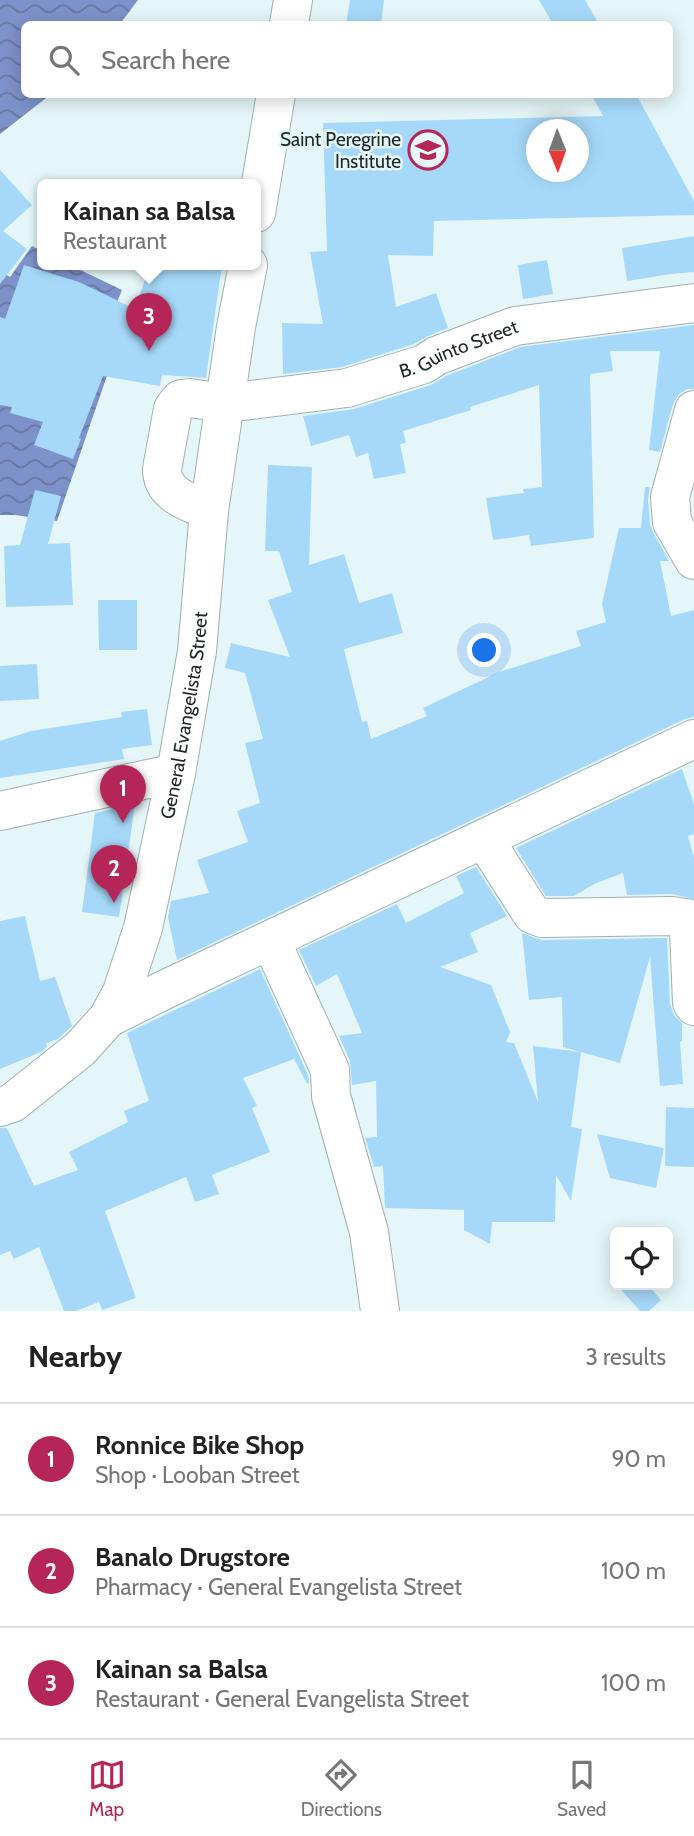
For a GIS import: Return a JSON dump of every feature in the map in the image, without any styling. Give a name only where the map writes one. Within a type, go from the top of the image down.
[{"type":"street","points":[[290,21],[293,0]]},
{"type":"street","points":[[261,183],[275,98]]},
{"type":"street","name":"General Evangelista Street","points":[[0,1107],[12,1103],[80,1049],[108,1018],[122,992],[143,928],[176,773],[197,651],[209,511],[247,270]]},
{"type":"street","name":"B. Guinto Street","points":[[209,511],[172,493],[162,478],[173,410],[181,399],[226,403],[346,388],[424,364],[436,356],[515,326],[694,303]]},
{"type":"street","points":[[694,410],[670,497],[672,522],[694,560]]},
{"type":"street","points":[[108,1018],[694,739]]},
{"type":"street","points":[[0,811],[176,773]]},
{"type":"street","points":[[484,839],[532,914],[541,918],[686,918],[694,1006]]},
{"type":"street","points":[[271,940],[330,1070],[331,1096],[369,1232],[380,1311]]},
{"type":"water","points":[[0,0],[138,0],[122,21],[21,21],[21,98],[46,98],[0,134]]},
{"type":"water","points":[[32,246],[37,248],[37,270],[80,270],[122,290],[110,319],[120,338],[57,521],[0,515],[0,271],[10,277]]},
{"type":"building","points":[[350,0],[384,0],[381,21],[346,21]]},
{"type":"building","points":[[539,0],[585,0],[597,21],[551,21]]},
{"type":"building","name":"Saint Peregrine Institute","points":[[593,98],[638,98],[694,201],[694,215],[434,221],[433,256],[388,255],[396,307],[436,293],[448,328],[414,344],[342,367],[283,374],[282,323],[323,324],[310,252],[327,251],[323,123],[603,116]]},
{"type":"building","points":[[0,170],[32,205],[3,231],[27,249],[0,284]]},
{"type":"building","points":[[694,236],[694,272],[627,281],[622,248]]},
{"type":"building","points":[[547,260],[553,294],[523,299],[518,265]]},
{"type":"building","points":[[24,265],[79,282],[135,309],[148,270],[221,270],[206,378],[162,375],[160,386],[103,376],[73,459],[34,445],[43,422],[10,413],[12,407],[0,405],[0,317],[5,319]]},
{"type":"building","points":[[694,325],[694,389],[679,394],[673,404],[660,452],[649,450],[660,351],[610,351],[613,371],[590,374],[594,538],[531,546],[529,535],[493,540],[486,498],[524,493],[523,489],[542,487],[539,385],[403,431],[406,443],[400,444],[406,473],[374,479],[368,453],[356,457],[349,435],[311,446],[303,416],[354,409],[431,385],[446,376],[520,347]]},
{"type":"building","points":[[268,465],[312,467],[309,565],[344,554],[359,603],[392,593],[403,633],[344,649],[362,722],[367,721],[371,739],[427,716],[423,708],[499,672],[581,646],[576,631],[606,622],[602,604],[619,528],[641,528],[645,487],[650,487],[650,524],[669,561],[660,561],[671,616],[694,610],[694,717],[177,960],[168,917],[171,901],[209,893],[197,860],[248,842],[237,811],[260,803],[245,743],[263,739],[245,673],[225,668],[231,643],[290,657],[268,600],[292,592],[279,551],[265,551]]},
{"type":"building","points":[[35,490],[61,496],[48,544],[70,543],[73,605],[6,607],[4,546],[20,545]]},
{"type":"building","points":[[98,600],[137,600],[137,650],[99,650]]},
{"type":"building","points":[[37,664],[39,699],[0,701],[0,666]]},
{"type":"building","points":[[147,709],[152,745],[122,749],[124,759],[0,778],[0,741],[31,731],[122,717],[121,712]]},
{"type":"building","points":[[682,769],[694,804],[694,834],[688,836],[694,858],[694,899],[672,894],[627,895],[623,873],[594,884],[574,896],[546,896],[516,848]]},
{"type":"building","points":[[135,804],[119,917],[82,912],[95,813]]},
{"type":"building","points":[[476,867],[507,916],[470,933],[478,952],[440,967],[491,985],[510,1032],[506,1042],[514,1043],[538,1102],[533,1046],[581,1052],[571,1127],[582,1129],[571,1201],[556,1175],[555,1222],[492,1222],[490,1244],[464,1230],[464,1210],[385,1208],[383,1166],[374,1167],[365,1138],[377,1137],[376,1081],[352,1085],[350,1061],[339,1036],[362,1033],[337,974],[316,986],[299,950],[397,904],[406,923],[464,893],[456,876]]},
{"type":"building","points":[[25,916],[40,981],[55,977],[72,1026],[58,1039],[46,1043],[47,1047],[41,1052],[0,1069],[0,921]]},
{"type":"building","points":[[522,933],[542,940],[667,938],[670,1004],[674,1015],[682,1023],[680,1042],[683,1084],[660,1086],[650,957],[620,1063],[563,1047],[562,997],[529,1000]]},
{"type":"building","points":[[260,969],[308,1075],[309,1083],[307,1084],[294,1059],[243,1078],[257,1106],[252,1108],[270,1152],[212,1175],[219,1194],[195,1202],[186,1177],[105,1211],[136,1298],[102,1310],[99,1302],[76,1311],[64,1311],[39,1247],[14,1259],[10,1251],[0,1255],[0,1128],[7,1128],[34,1186],[78,1170],[69,1152],[128,1122],[124,1111],[149,1101],[127,1033]]},
{"type":"building","points":[[666,1107],[694,1108],[694,1167],[665,1166]]},
{"type":"building","points":[[597,1134],[664,1148],[656,1188],[610,1178]]},
{"type":"building","points":[[621,1290],[652,1290],[661,1300],[649,1311],[640,1311]]},
{"type":"place","name":"Saint Peregrine Institute","points":[[428,150]]},
{"type":"place","name":"Kainan sa Balsa","points":[[149,351]]},
{"type":"place","name":"Ronnice Bike Shop","points":[[123,823]]},
{"type":"place","name":"Banalo Drugstore","points":[[114,903]]}]
